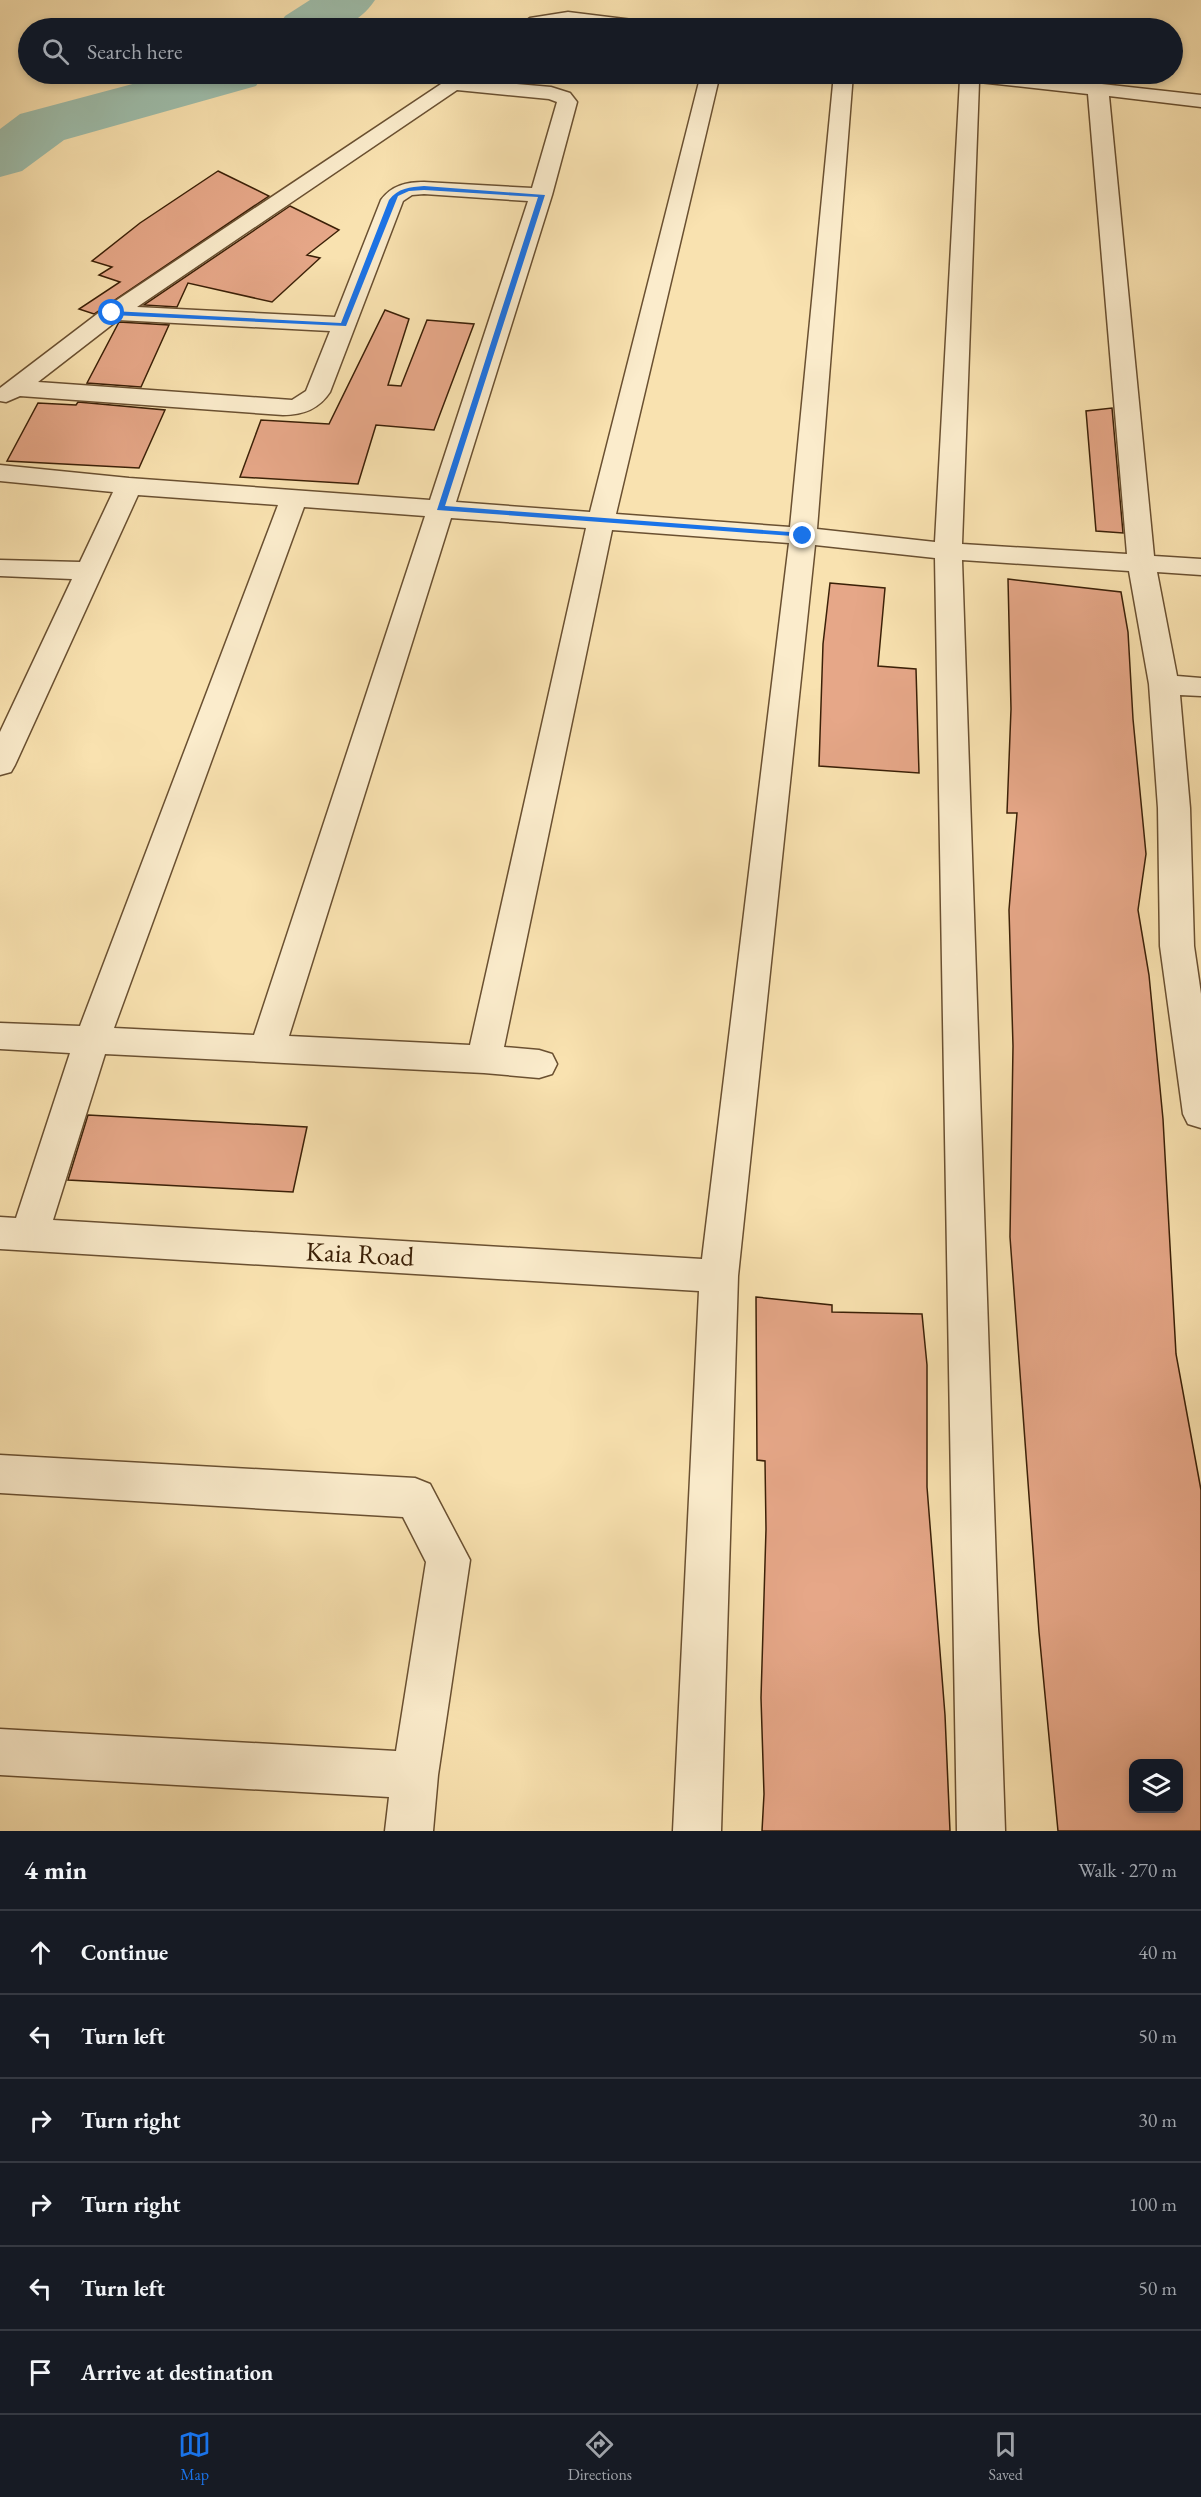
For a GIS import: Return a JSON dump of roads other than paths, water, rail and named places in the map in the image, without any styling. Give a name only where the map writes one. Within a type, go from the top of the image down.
[{"type":"street","points":[[556,18],[564,16],[578,18]]},
{"type":"street","points":[[7,394],[112,313],[453,84]]},
{"type":"street","points":[[267,1049],[541,195],[567,102],[566,99],[551,93],[492,84]]},
{"type":"street","points":[[484,1059],[601,521],[709,84]]},
{"type":"street","points":[[697,1831],[719,1276],[803,536],[843,84]]},
{"type":"street","points":[[970,84],[948,551],[981,1831]]},
{"type":"street","points":[[1050,84],[1201,101]]},
{"type":"street","points":[[1098,90],[1141,563],[1187,809],[1189,947],[1201,1114]]},
{"type":"street","points":[[7,394],[295,407],[307,404],[318,392],[392,200],[396,195],[408,189],[424,188],[541,195]]},
{"type":"street","points":[[112,313],[344,325]]},
{"type":"street","points":[[0,473],[129,486],[803,536],[948,551],[1201,567]]},
{"type":"street","points":[[0,765],[129,486]]},
{"type":"street","points":[[14,1234],[92,1040],[294,497]]},
{"type":"street","points":[[0,568],[90,571]]},
{"type":"street","points":[[1164,684],[1201,687]]},
{"type":"street","points":[[0,1036],[484,1059],[538,1064]]},
{"type":"street","name":"Kaia Road","points":[[14,1234],[719,1276]]},
{"type":"street","points":[[0,1474],[414,1498],[448,1560],[415,1775],[410,1831]]},
{"type":"street","points":[[0,1752],[415,1775]]},
{"type":"waterway","points":[[320,18],[348,0]]},
{"type":"waterway","points":[[0,158],[42,127],[199,84]]}]
